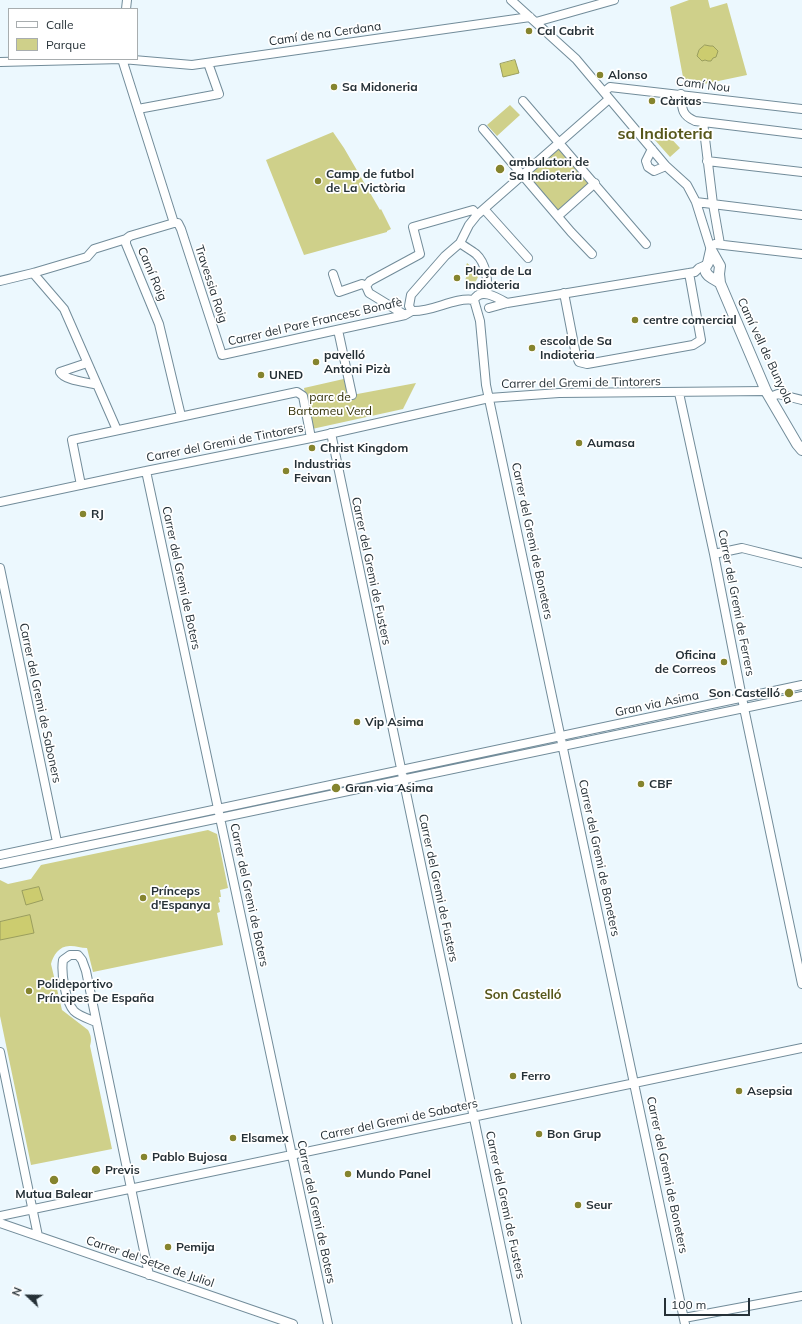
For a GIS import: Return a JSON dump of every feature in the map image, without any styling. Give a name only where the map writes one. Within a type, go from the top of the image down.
[{"type":"main road","name":"Camí vell de Bunyola","points":[[714,246],[713,271],[768,394],[802,450]]},
{"type":"street","points":[[512,0],[576,59],[666,166],[687,185],[696,202],[714,246]]},
{"type":"street","name":"Camí de na Cerdana","points":[[138,60],[192,65],[208,63],[533,20],[614,0]]},
{"type":"street","name":"Camí de na Cerdana","points":[[0,62],[81,60]]},
{"type":"street","points":[[122,60],[174,223]]},
{"type":"street","points":[[138,109],[219,94],[208,63]]},
{"type":"street","name":"Camí Nou","points":[[604,92],[610,87],[802,109]]},
{"type":"street","points":[[681,94],[683,112],[687,118],[703,122],[802,134]]},
{"type":"street","points":[[366,286],[369,293],[409,313],[410,295],[445,256],[460,243],[469,225],[477,215],[609,99]]},
{"type":"street","points":[[523,101],[646,244]]},
{"type":"street","points":[[703,122],[713,204],[714,246]]},
{"type":"street","points":[[483,130],[592,254]]},
{"type":"street","points":[[652,149],[646,161],[648,167],[654,171],[666,166]]},
{"type":"street","points":[[707,161],[802,172]]},
{"type":"street","points":[[558,216],[595,183]]},
{"type":"street","points":[[696,202],[802,215]]},
{"type":"street","points":[[484,209],[528,258]]},
{"type":"street","points":[[366,286],[370,281],[420,254],[413,226],[473,210],[477,215]]},
{"type":"street","name":"Camí Roig","points":[[174,223],[130,236],[126,240],[126,244],[160,324],[181,416]]},
{"type":"street","name":"Travessia Roig","points":[[174,223],[178,223],[181,229],[222,355]]},
{"type":"street","points":[[0,281],[34,273],[87,257],[94,249],[126,240]]},
{"type":"street","points":[[460,243],[478,255],[485,268],[487,294],[492,301],[480,321]]},
{"type":"street","points":[[714,246],[802,254]]},
{"type":"street","points":[[475,304],[481,310],[507,303],[692,272],[699,268],[713,271]]},
{"type":"street","points":[[564,293],[576,355],[579,362],[587,364],[693,345],[701,340],[692,272]]},
{"type":"street","points":[[34,273],[64,309],[117,430]]},
{"type":"street","points":[[333,274],[339,292],[362,284],[366,286]]},
{"type":"street","points":[[480,321],[475,304],[478,295],[487,294],[507,303]]},
{"type":"street","name":"Carrer del Pare Francesc Bonafè","points":[[222,355],[423,311],[458,301],[468,299],[475,304]]},
{"type":"street","name":"Carrer del Gremi de Boneters","points":[[480,321],[486,385],[685,1321]]},
{"type":"street","points":[[338,330],[352,395]]},
{"type":"street","points":[[88,363],[60,372],[62,376],[97,385]]},
{"type":"street","points":[[81,485],[72,440],[297,392],[303,396],[311,438]]},
{"type":"street","name":"Carrer del Gremi de Tintorers","points":[[0,502],[311,438],[489,398],[559,393],[679,392],[778,394],[802,400]]},
{"type":"street","name":"Carrer del Gremi de Ferrers","points":[[679,392],[714,554],[744,708],[798,948],[802,984]]},
{"type":"street","name":"Carrer del Gremi de Fusters","points":[[331,433],[400,769],[518,1324]]},
{"type":"street","name":"Carrer del Gremi de Boters","points":[[146,471],[328,1324]]},
{"type":"street","points":[[714,554],[742,548],[802,563]]},
{"type":"street","name":"Carrer del Gremi de Saboners","points":[[0,568],[57,842]]},
{"type":"street","name":"Gran via Asima","points":[[0,855],[802,685]]},
{"type":"street","name":"Gran via Asima","points":[[0,864],[802,696]]},
{"type":"street","points":[[96,1022],[74,1012],[68,1003],[62,969],[62,960],[70,955],[78,955],[82,960],[86,971],[149,1275]]},
{"type":"street","name":"Carrer del Gremi de Sabaters","points":[[0,1216],[802,1048]]},
{"type":"street","points":[[0,1052],[38,1236]]},
{"type":"street","name":"Carrer del Setze de Juliol","points":[[0,1222],[292,1324]]},
{"type":"street","points":[[685,1321],[802,1296]]},
{"type":"green space","points":[[689,0],[708,0],[710,8],[727,3],[747,75],[685,88],[670,7]]},
{"type":"green space","points":[[510,105],[520,115],[497,136],[487,125]]},
{"type":"green space","points":[[664,131],[680,148],[670,157],[654,139]]},
{"type":"green space","name":"Camp de futbol de La Victòria","points":[[333,132],[380,210],[381,209],[391,229],[387,232],[304,255],[266,160]]},
{"type":"green space","points":[[560,143],[595,183],[558,216],[523,176]]},
{"type":"green space","points":[[467,263],[473,268],[478,277],[476,281],[470,284],[464,283],[467,275]]},
{"type":"green space","name":"parc de Bartomeu Verd","points":[[348,378],[352,395],[416,383],[403,409],[312,429],[304,388]]},
{"type":"green space","name":"Polideportivo Príncipes De España","points":[[208,830],[217,834],[228,888],[220,890],[221,897],[219,897],[220,902],[218,903],[220,912],[217,913],[223,945],[93,972],[87,948],[67,946],[60,949],[53,957],[51,964],[62,1010],[88,1030],[90,1036],[90,1046],[112,1149],[31,1165],[0,1016],[0,880],[8,884],[31,879],[41,865]]},
{"type":"shaded area","points":[[705,45],[713,46],[718,51],[716,57],[711,61],[702,61],[697,56],[699,50]]},
{"type":"shaded area","points":[[515,60],[519,73],[503,77],[500,64]]},
{"type":"shaded area","points":[[39,887],[43,900],[26,905],[22,891]]},
{"type":"shaded area","points":[[30,915],[34,933],[0,940],[0,922]]},
{"type":"place","name":"Cal Cabrit","points":[[529,31]]},
{"type":"place","name":"Alonso","points":[[600,75]]},
{"type":"place","name":"Sa Midoneria","points":[[334,87]]},
{"type":"place","name":"Càritas","points":[[652,101]]},
{"type":"place","name":"ambulatori de Sa Indioteria","points":[[500,169]]},
{"type":"place","name":"Camp de futbol de La Victòria","points":[[318,181]]},
{"type":"place","name":"Plaça de La Indioteria","points":[[457,278]]},
{"type":"place","name":"centre comercial","points":[[635,320]]},
{"type":"place","name":"escola de Sa Indioteria","points":[[532,348]]},
{"type":"place","name":"pavelló Antoni Pizà","points":[[316,362]]},
{"type":"place","name":"UNED","points":[[261,375]]},
{"type":"place","name":"Aumasa","points":[[579,443]]},
{"type":"place","name":"Christ Kingdom","points":[[312,448]]},
{"type":"place","name":"Industrias Feivan","points":[[286,471]]},
{"type":"place","name":"RJ","points":[[83,514]]},
{"type":"place","name":"Oficina de Correos","points":[[724,662]]},
{"type":"place","name":"Son Castelló","points":[[789,693]]},
{"type":"place","name":"Vip Asima","points":[[357,722]]},
{"type":"place","name":"CBF","points":[[641,784]]},
{"type":"place","name":"Gran via Asima","points":[[336,788]]},
{"type":"place","name":"Prínceps d'Espanya","points":[[143,898]]},
{"type":"place","name":"Polideportivo Príncipes De España","points":[[29,991]]},
{"type":"place","name":"Ferro","points":[[513,1076]]},
{"type":"place","name":"Asepsia","points":[[739,1091]]},
{"type":"place","name":"Bon Grup","points":[[539,1134]]},
{"type":"place","name":"Elsamex","points":[[233,1138]]},
{"type":"place","name":"Pablo Bujosa","points":[[144,1157]]},
{"type":"place","name":"Previs","points":[[96,1170]]},
{"type":"place","name":"Mundo Panel","points":[[348,1174]]},
{"type":"place","name":"Mutua Balear","points":[[54,1180]]},
{"type":"place","name":"Seur","points":[[578,1205]]},
{"type":"place","name":"Pemija","points":[[168,1247]]},
{"type":"district","name":"sa Indioteria","points":[[665,134]]},
{"type":"district","name":"Son Castelló","points":[[523,995]]}]
